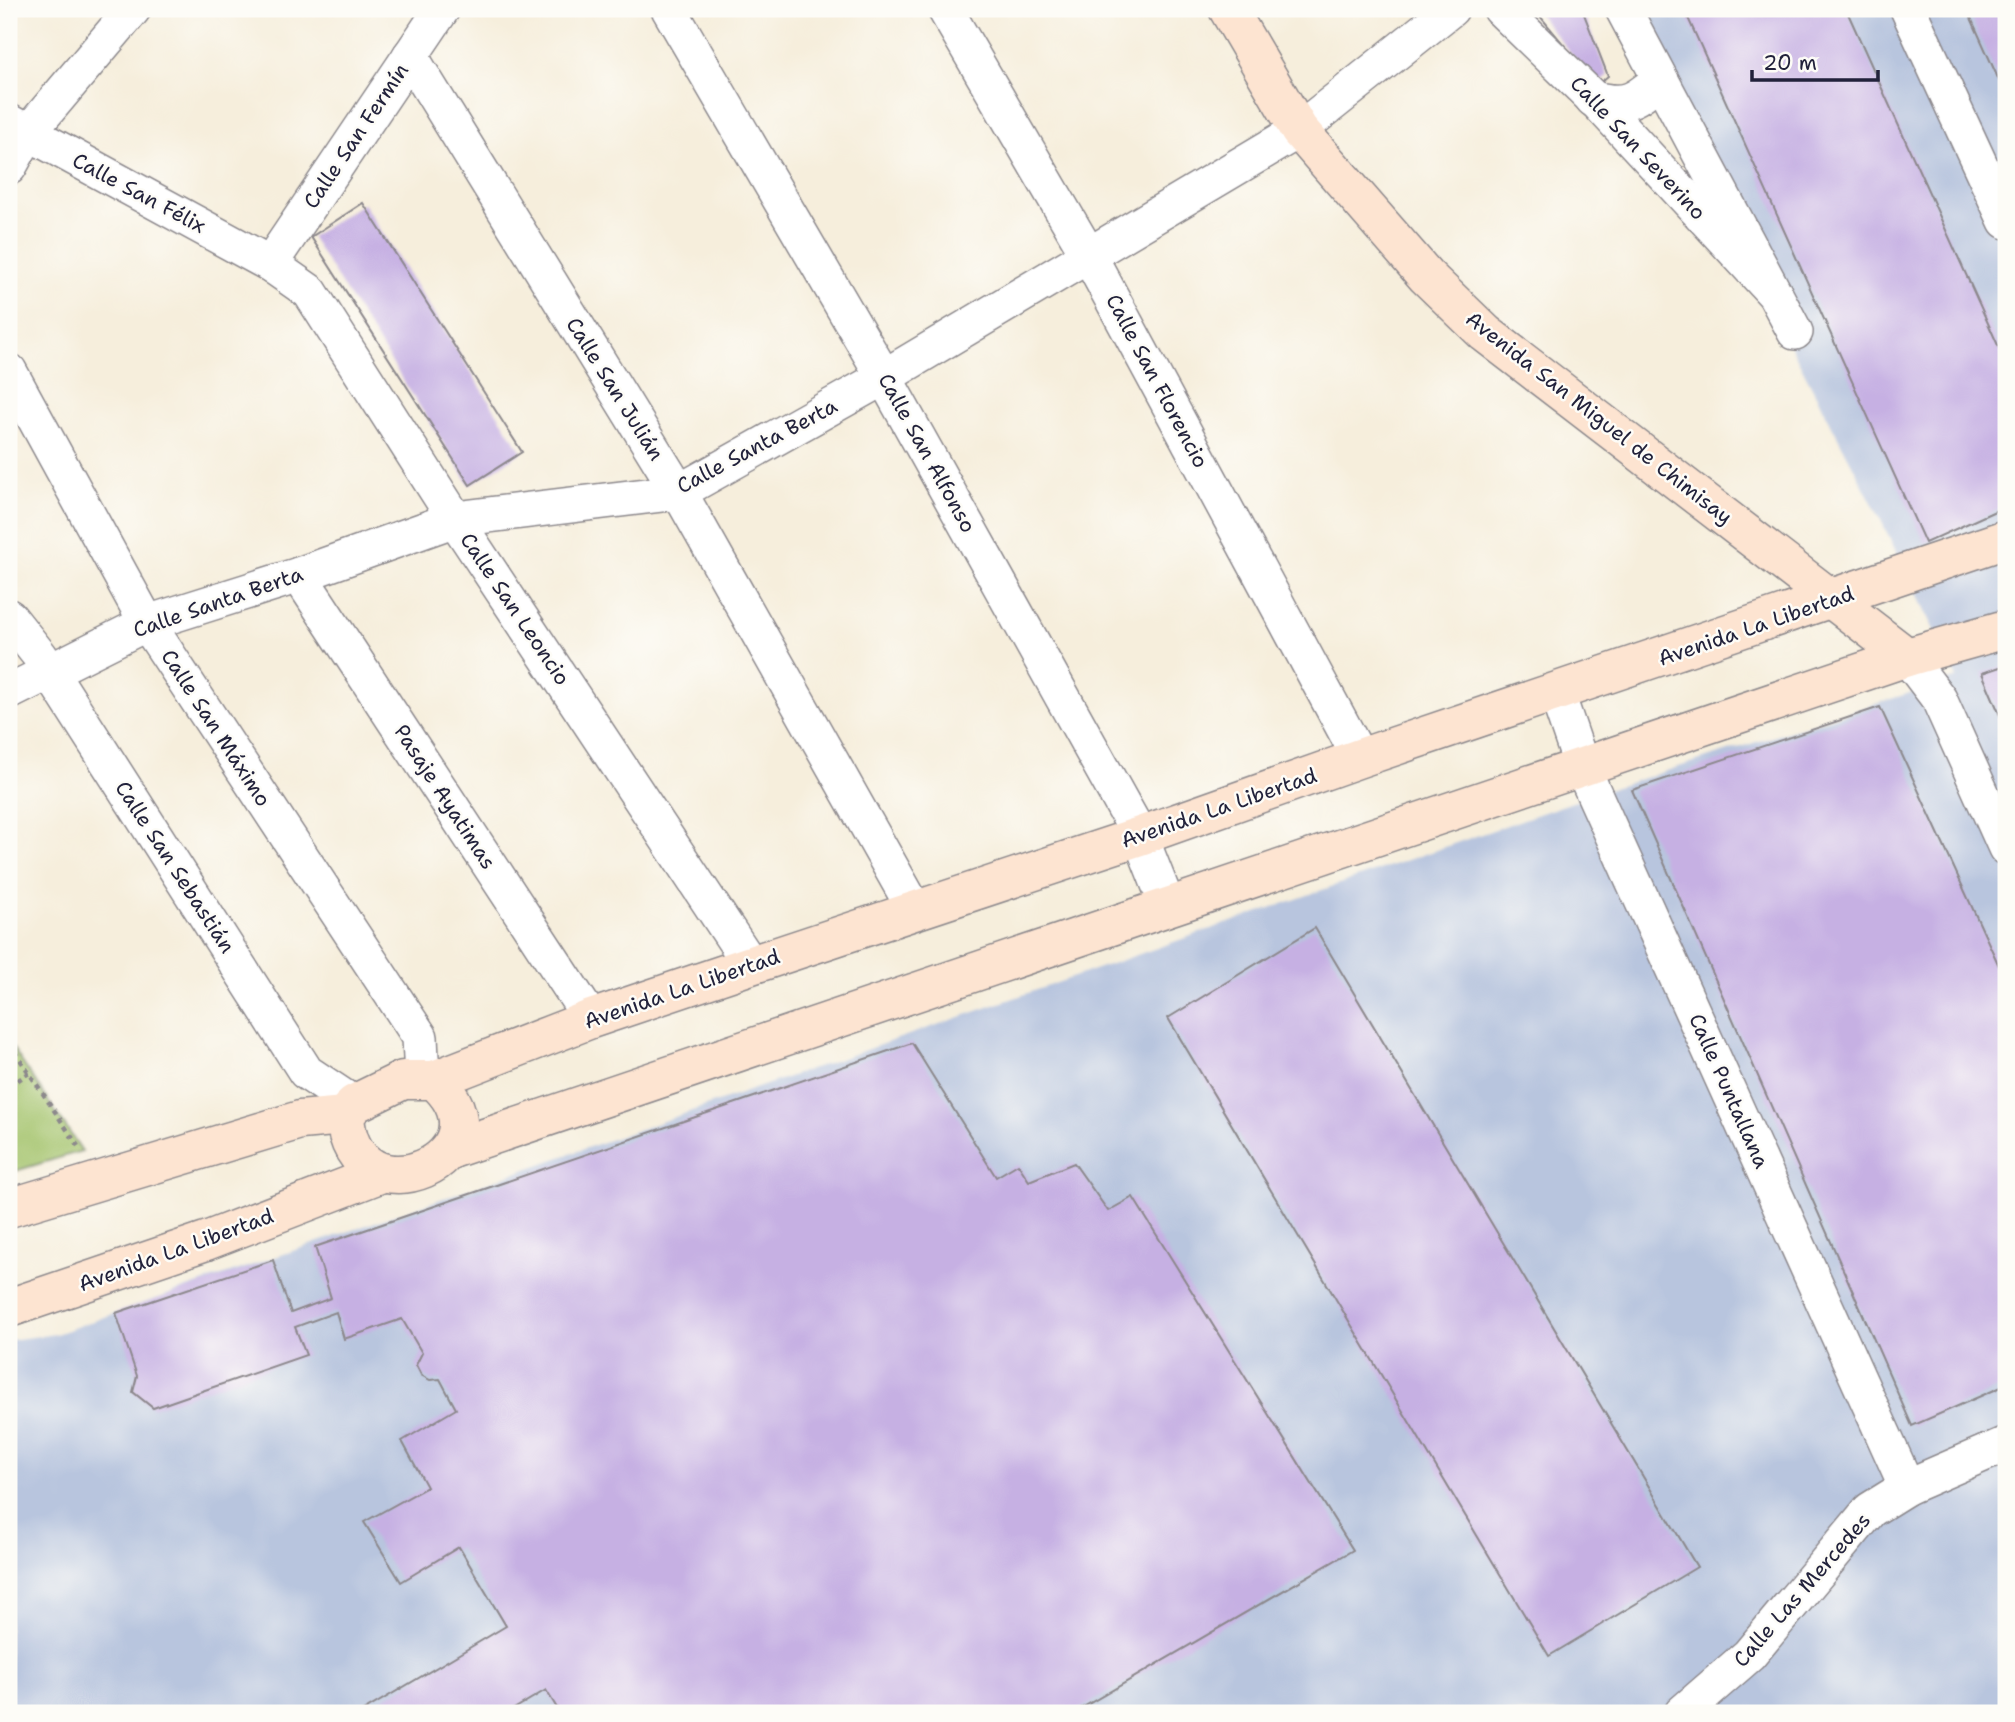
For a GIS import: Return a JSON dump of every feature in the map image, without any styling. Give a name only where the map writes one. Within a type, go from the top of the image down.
[{"type":"street","points":[[9,167],[18,127],[133,9]]},
{"type":"street","name":"Calle San Fermín","points":[[270,264],[442,9]]},
{"type":"street","name":"Calle San Alfonso","points":[[669,9],[884,377],[1140,836],[1168,907]]},
{"type":"street","name":"Calle San Florencio","points":[[946,9],[1088,254],[1360,758]]},
{"type":"street","name":"Avenida San Miguel de Chimisay","points":[[1228,9],[1299,130],[1426,276],[1485,333],[1907,657]]},
{"type":"street","name":"Calle Santa Berta","points":[[9,692],[147,623],[299,575],[455,519],[679,492],[884,377],[1299,130],[1451,9]]},
{"type":"street","name":"Calle San Severino","points":[[1501,9],[1594,99],[1772,291]]},
{"type":"street","points":[[1623,9],[1795,332]]},
{"type":"street","points":[[1908,9],[2006,221]]},
{"type":"street","name":"Calle San Julián","points":[[410,56],[679,492],[915,910]]},
{"type":"street","points":[[1594,99],[1618,105],[1637,98],[1659,79]]},
{"type":"street","name":"Calle San Félix","points":[[18,127],[270,264]]},
{"type":"street","name":"Calle San Leoncio","points":[[270,264],[310,292],[455,519],[751,965]]},
{"type":"street","name":"Calle San Máximo","points":[[9,371],[147,623],[420,1037],[428,1079]]},
{"type":"street","name":"Avenida La Libertad","points":[[428,1079],[751,965],[1140,836],[1360,758],[1557,694],[2006,540]]},
{"type":"street","name":"Pasaje Ayatimas","points":[[299,575],[591,1020]]},
{"type":"street","name":"Calle San Sebastián","points":[[9,617],[49,671],[306,1072],[350,1110]]},
{"type":"street","points":[[350,1110],[351,1149],[360,1161],[382,1173],[400,1175],[422,1169],[452,1149],[1907,657],[2006,629]]},
{"type":"street","points":[[1907,657],[1939,699],[2006,848]]},
{"type":"street","name":"Calle Puntallana","points":[[1557,694],[1583,767],[1908,1487]]},
{"type":"street","points":[[9,1208],[300,1120],[350,1110],[403,1080],[428,1079],[448,1092],[457,1107],[458,1132],[452,1149]]},
{"type":"street","name":"Avenida La Libertad","points":[[9,1308],[206,1241],[382,1173]]},
{"type":"street","name":"Calle Las Mercedes","points":[[1682,1713],[1749,1655],[1870,1510],[1908,1487],[2006,1444]]},
{"type":"path","points":[[9,1043],[104,1180]]},
{"type":"path","points":[[9,1086],[29,1073]]},
{"type":"shaded area","points":[[1615,9],[2006,9],[2006,1713],[9,1713],[9,1340],[56,1334],[1610,789],[1957,678],[1879,516]]},
{"type":"green space","points":[[9,1043],[82,1151],[9,1173]]},
{"type":"building","points":[[1534,9],[1582,9],[1608,76],[1602,81],[1594,81]]},
{"type":"building","points":[[1684,9],[1846,9],[2006,363],[2006,506],[1925,543]]},
{"type":"building","points":[[1967,9],[2006,9],[2006,96]]},
{"type":"building","points":[[363,203],[522,452],[470,485],[311,237]]},
{"type":"building","points":[[2006,665],[2006,729],[1982,673]]},
{"type":"building","points":[[1880,707],[2006,981],[2006,1385],[1912,1426],[1632,790]]},
{"type":"building","points":[[1315,928],[1697,1567],[1549,1656],[1168,1018]]},
{"type":"building","points":[[912,1043],[996,1177],[1018,1164],[1029,1181],[1074,1163],[1108,1211],[1133,1197],[1353,1550],[1073,1713],[560,1713],[546,1690],[507,1713],[360,1713],[506,1626],[459,1547],[401,1582],[364,1522],[427,1487],[402,1441],[456,1409],[440,1379],[430,1380],[421,1375],[416,1365],[422,1353],[402,1319],[344,1339],[336,1312],[295,1327],[306,1355],[153,1408],[133,1392],[137,1376],[116,1313],[273,1260],[291,1313],[331,1298],[315,1247]]}]
